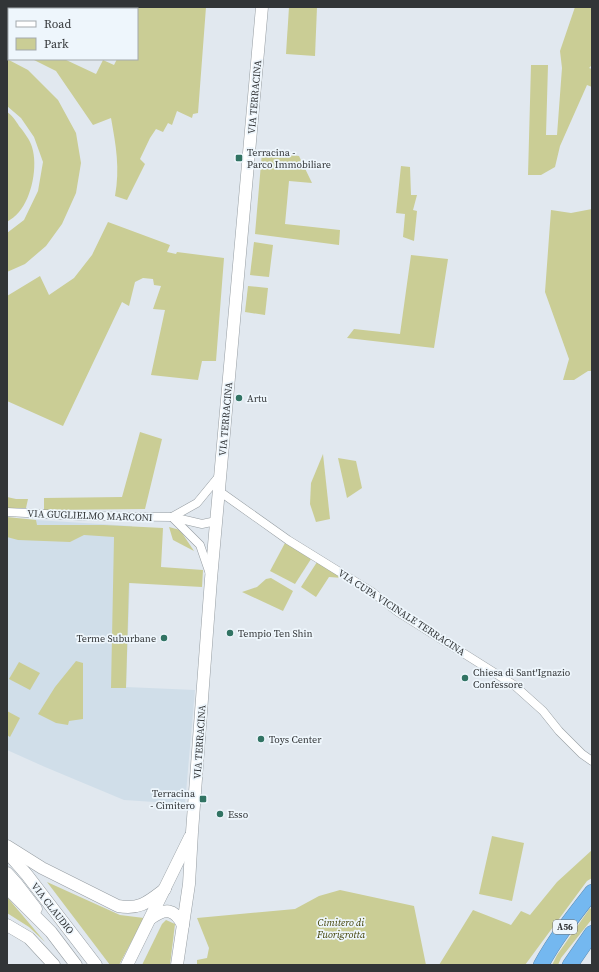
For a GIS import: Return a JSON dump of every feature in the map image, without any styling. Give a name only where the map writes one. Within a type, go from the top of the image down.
[{"type":"highway","name":"A56","points":[[541,965],[548,952],[571,919],[592,892]]},
{"type":"highway","name":"A56","points":[[570,965],[592,933]]},
{"type":"main road","name":"VIA TERRACINA","points":[[177,965],[189,884],[211,578],[262,7]]},
{"type":"main road","name":"VIA TERRACINA","points":[[127,965],[192,832]]},
{"type":"main road","points":[[7,846],[42,868],[118,906],[128,908],[145,904],[165,889]]},
{"type":"main road","name":"VIA CLAUDIO","points":[[7,852],[28,875],[96,965]]},
{"type":"main road","name":"VIA CLAUDIO","points":[[7,873],[32,902],[51,932],[76,965]]},
{"type":"main road","name":"VIA CLAUDIO","points":[[7,888],[51,932]]},
{"type":"main road","points":[[150,919],[157,913],[168,911],[176,915],[183,925]]},
{"type":"main road","points":[[7,924],[29,938],[54,965]]},
{"type":"street","points":[[211,578],[200,545],[172,518],[197,503],[221,474]]},
{"type":"street","name":"VIA CUPA VICINALE TERRACINA","points":[[219,492],[288,540],[372,592],[398,612],[514,685],[543,711],[559,731],[582,754],[592,761]]},
{"type":"street","name":"VIA GUGLIELMO MARCONI","points":[[7,512],[82,516],[172,518],[202,524],[216,521]]},
{"type":"shaded area","points":[[36,520],[132,526],[126,687],[195,690],[185,804],[124,800],[7,750],[7,524]]},
{"type":"green space","points":[[99,7],[206,7],[198,113],[193,114],[192,118],[177,111],[172,125],[168,123],[163,132],[156,129],[140,159],[145,164],[127,200],[115,196],[117,166],[116,148],[111,118],[93,125],[56,71],[34,60],[66,60],[96,74],[103,60],[114,65],[116,60],[138,60],[138,8]]},
{"type":"green space","points":[[289,7],[317,7],[315,56],[286,54]]},
{"type":"green space","points":[[575,7],[592,7],[592,65],[589,68],[592,69],[592,87],[587,85],[560,146],[555,167],[541,175],[528,175],[531,65],[548,65],[546,135],[557,135],[562,68],[560,51]]},
{"type":"green space","points":[[7,59],[28,70],[58,100],[76,133],[81,163],[76,193],[62,224],[46,246],[25,264],[7,272],[7,233],[24,220],[38,191],[43,162],[34,137],[21,118],[7,106]]},
{"type":"green space","points":[[7,112],[14,118],[30,142],[34,155],[34,172],[33,181],[24,206],[7,222]]},
{"type":"green space","points":[[262,152],[299,156],[312,183],[289,181],[285,224],[340,230],[339,245],[255,234]]},
{"type":"green space","points":[[401,166],[410,167],[411,195],[417,195],[413,210],[417,211],[414,241],[403,237],[405,214],[396,213]]},
{"type":"green space","points":[[592,209],[592,371],[588,371],[574,380],[563,380],[569,359],[545,292],[551,210],[571,213]]},
{"type":"green space","points":[[108,222],[170,245],[167,252],[224,258],[216,361],[202,361],[198,380],[151,375],[165,310],[153,309],[161,286],[154,285],[153,279],[143,278],[135,282],[129,306],[122,302],[63,426],[7,401],[7,296],[40,276],[49,295],[74,278],[92,255]]},
{"type":"green space","points":[[254,242],[273,245],[269,277],[250,275]]},
{"type":"green space","points":[[411,255],[448,259],[434,348],[347,338],[354,329],[400,334]]},
{"type":"green space","points":[[248,286],[268,288],[265,315],[245,312]]},
{"type":"green space","points":[[140,432],[162,439],[145,509],[44,510],[44,498],[122,497]]},
{"type":"green space","points":[[323,454],[330,519],[316,522],[310,504],[311,483]]},
{"type":"green space","points":[[338,458],[356,461],[362,488],[347,498]]},
{"type":"green space","points":[[7,497],[28,499],[26,508],[7,508]]},
{"type":"green space","points":[[7,517],[36,520],[37,525],[104,525],[163,528],[161,567],[203,570],[202,587],[129,583],[126,688],[111,688],[114,537],[84,535],[70,542],[18,540],[7,537]]},
{"type":"green space","points":[[169,527],[180,530],[194,551],[173,540]]},
{"type":"green space","points":[[285,543],[311,559],[295,584],[270,571]]},
{"type":"green space","points":[[317,562],[343,578],[329,577],[316,597],[301,587]]},
{"type":"green space","points":[[271,578],[293,591],[283,611],[242,592],[257,587],[266,579]]},
{"type":"green space","points":[[76,661],[83,663],[83,719],[69,721],[68,725],[56,723],[38,714],[55,687]]},
{"type":"green space","points":[[19,662],[40,673],[30,690],[9,679]]},
{"type":"green space","points":[[7,711],[20,718],[10,737],[7,735]]},
{"type":"green space","points":[[492,836],[524,843],[512,901],[479,894]]},
{"type":"green space","points":[[592,850],[592,878],[587,881],[525,965],[439,965],[473,910],[511,925],[521,911],[530,915],[557,882]]},
{"type":"green space","points":[[47,882],[120,915],[144,918],[119,965],[110,965]]},
{"type":"green space","name":"Cimitero di Fuorigrotta","points":[[340,890],[414,906],[426,965],[197,965],[197,960],[207,958],[209,948],[197,918],[295,909],[319,896]]},
{"type":"green space","points":[[7,897],[45,942],[29,927],[7,913]]},
{"type":"green space","points":[[590,908],[592,910],[592,919],[561,958],[558,965],[552,965],[557,955]]},
{"type":"green space","points":[[166,920],[175,924],[170,965],[142,965],[162,924]]},
{"type":"place","name":"Terracina - Parco Immobiliare","points":[[239,158]]},
{"type":"place","name":"Artu","points":[[239,398]]},
{"type":"place","name":"Tempio Ten Shin","points":[[230,633]]},
{"type":"place","name":"Terme Suburbane","points":[[164,638]]},
{"type":"place","name":"Chiesa di Sant'Ignazio Confessore","points":[[465,678]]},
{"type":"place","name":"Toys Center","points":[[261,739]]},
{"type":"place","name":"Terracina - Cimitero","points":[[203,799]]},
{"type":"place","name":"Esso","points":[[220,814]]}]
